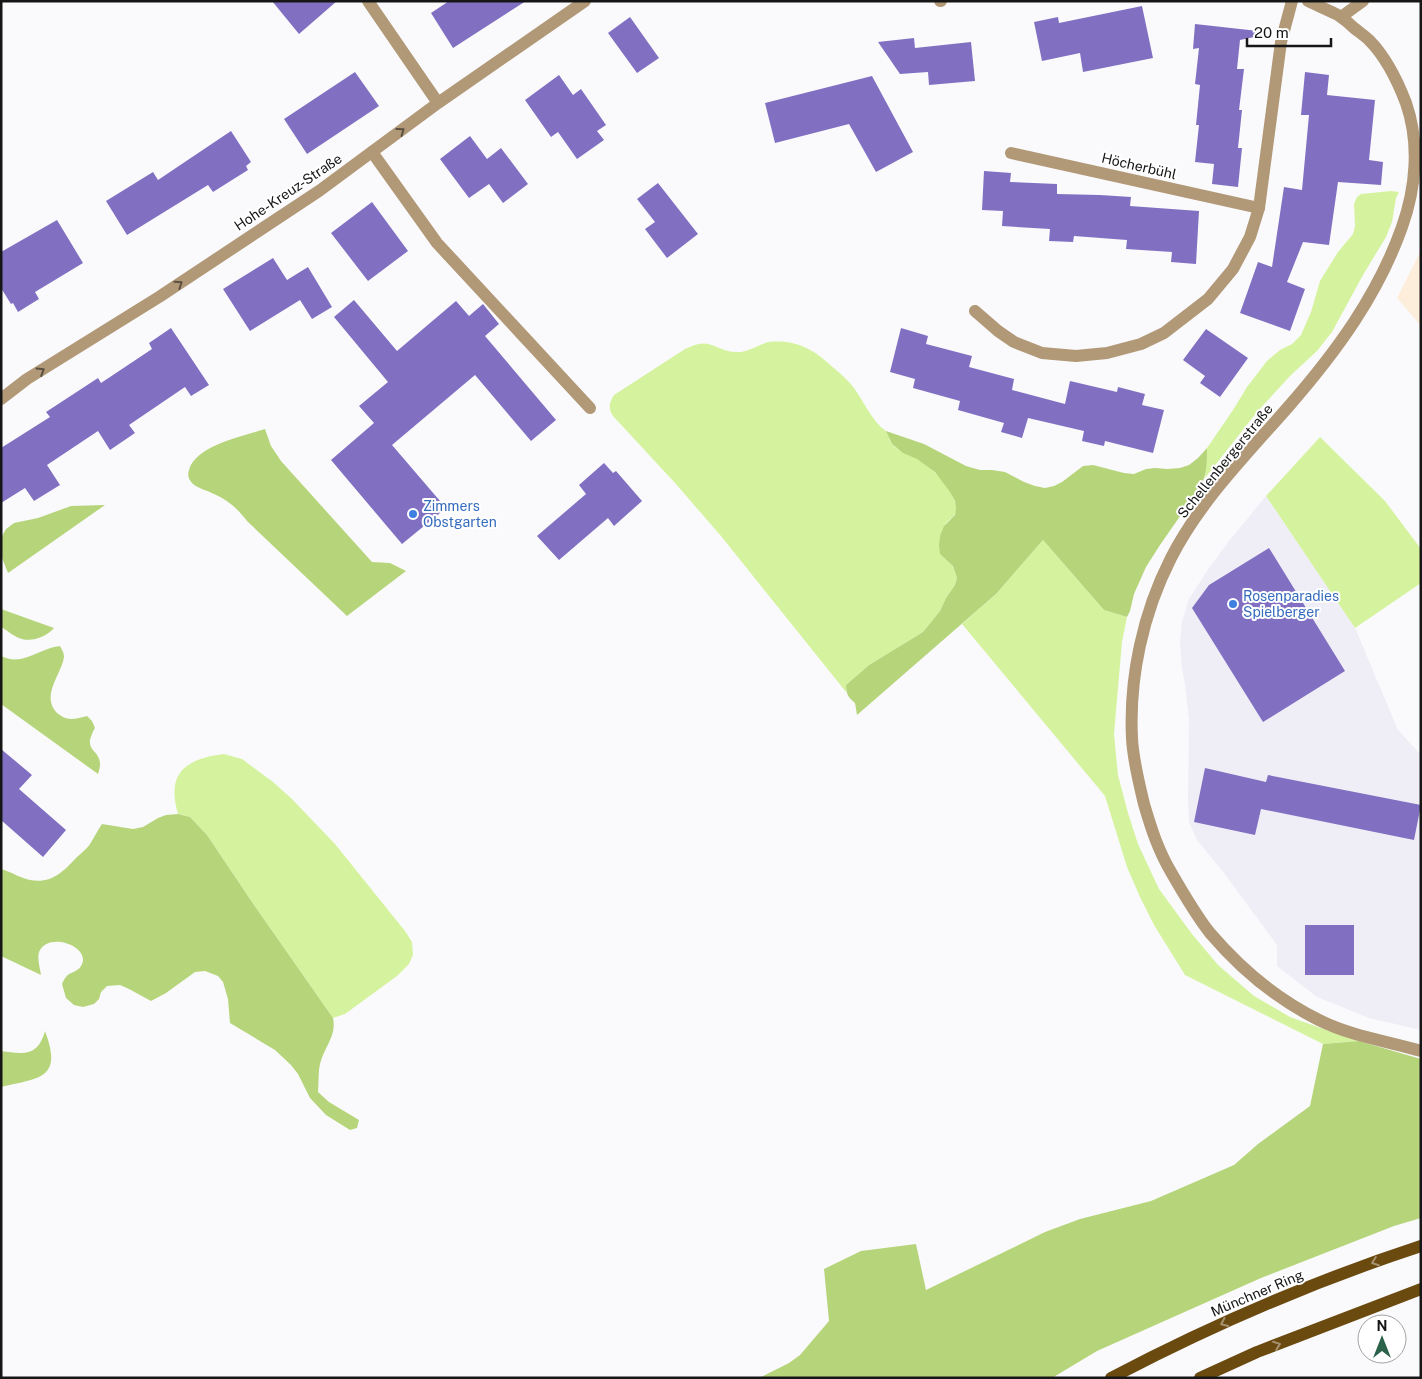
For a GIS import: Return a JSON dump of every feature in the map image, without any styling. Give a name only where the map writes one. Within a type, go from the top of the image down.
[{"type":"main road","name":"Münchner Ring","points":[[1111,1378],[1146,1359],[1312,1285],[1421,1246]]},
{"type":"main road","points":[[1200,1378],[1257,1352],[1421,1289]]},
{"type":"street","points":[[368,1],[438,103]]},
{"type":"street","name":"Hohe-Kreuz-Straße","points":[[1,398],[27,379],[159,298],[319,191],[438,103],[585,1]]},
{"type":"street","points":[[975,311],[1014,342],[1042,353],[1076,356],[1107,353],[1141,344],[1164,333],[1208,299],[1233,269],[1250,236],[1259,208],[1281,42],[1292,1]]},
{"type":"street","name":"Schellenbergerstraße","points":[[1308,1],[1341,17],[1370,41],[1392,72],[1411,118],[1414,139],[1414,162],[1409,207],[1393,254],[1382,277],[1344,337],[1319,372],[1207,502],[1172,557],[1158,588],[1140,645],[1132,707],[1132,742],[1140,788],[1151,830],[1164,860],[1192,907],[1215,938],[1254,977],[1297,1008],[1321,1021],[1358,1034],[1416,1049]]},
{"type":"street","points":[[1341,17],[1363,1]]},
{"type":"street","points":[[372,152],[436,243],[590,408]]},
{"type":"street","name":"Höcherbühl","points":[[1011,153],[1259,208]]},
{"type":"shaded area","points":[[1421,250],[1421,326],[1397,298]]},
{"type":"shaded area","points":[[1266,496],[1355,628],[1398,730],[1421,755],[1421,1030],[1369,1018],[1317,997],[1277,966],[1277,945],[1197,840],[1189,822],[1189,720],[1180,643],[1182,622],[1189,599],[1209,568]]},
{"type":"green space","points":[[1399,192],[1396,198],[1392,222],[1386,237],[1332,332],[1317,351],[1291,375],[1257,412],[1205,478],[1207,448],[1247,387],[1267,361],[1280,350],[1292,344],[1301,335],[1311,312],[1320,281],[1338,252],[1353,234],[1355,226],[1354,204],[1357,197],[1361,194]]},
{"type":"green space","points":[[768,342],[797,344],[812,351],[827,362],[852,385],[880,427],[887,432],[892,444],[923,462],[935,472],[945,483],[955,502],[955,515],[943,530],[940,554],[953,566],[957,578],[955,585],[940,611],[923,632],[869,665],[846,685],[846,692],[721,536],[613,416],[610,410],[610,403],[614,395],[685,349],[705,344],[734,352],[742,352]]},
{"type":"green space","points":[[265,429],[271,446],[281,461],[372,562],[390,563],[406,571],[347,616],[232,505],[219,496],[195,486],[189,479],[188,474],[193,461],[201,454],[234,438]]},
{"type":"green space","points":[[886,431],[924,444],[966,466],[980,470],[1005,472],[1024,482],[1045,488],[1062,482],[1083,466],[1093,465],[1134,474],[1146,469],[1180,468],[1189,465],[1207,448],[1206,468],[1201,486],[1146,567],[1134,594],[1127,617],[1104,610],[1043,540],[996,594],[857,715],[855,703],[848,696],[846,685],[869,665],[923,632],[940,611],[957,578],[953,566],[940,554],[939,545],[944,526],[955,515],[955,501],[935,472],[917,459],[903,453],[892,444]]},
{"type":"green space","points":[[1320,437],[1385,501],[1421,549],[1421,583],[1355,628],[1266,496]]},
{"type":"green space","points":[[105,505],[8,573],[2,558],[1,538],[6,529],[14,523],[38,518],[71,506]]},
{"type":"green space","points":[[1043,540],[1104,610],[1127,617],[1122,642],[1114,734],[1118,775],[1138,844],[1159,889],[1192,934],[1218,965],[1254,996],[1290,1017],[1359,1041],[1323,1044],[1185,975],[1154,925],[1140,897],[1127,867],[1105,796],[962,624],[996,594]]},
{"type":"green space","points":[[1,609],[54,628],[38,638],[28,640],[19,638],[1,627]]},
{"type":"green space","points":[[60,646],[64,657],[51,692],[52,706],[57,713],[65,718],[73,719],[87,716],[92,721],[95,728],[90,738],[90,745],[100,761],[98,774],[1,704],[1,656],[9,659],[24,658],[52,647]]},
{"type":"green space","points":[[224,754],[242,759],[292,799],[335,844],[412,942],[413,955],[409,964],[397,976],[345,1014],[333,1018],[207,835],[190,817],[178,814],[175,788],[177,778],[182,770],[189,764],[199,760]]},
{"type":"green space","points":[[178,814],[190,817],[207,835],[333,1018],[332,1036],[320,1064],[318,1092],[329,1102],[359,1120],[357,1128],[350,1130],[326,1115],[310,1098],[298,1074],[291,1065],[275,1050],[230,1023],[228,999],[223,982],[218,976],[205,971],[195,972],[166,993],[151,1001],[120,985],[107,986],[94,1004],[83,1007],[74,1005],[66,998],[62,984],[67,975],[78,970],[81,966],[83,959],[81,953],[75,947],[59,942],[51,942],[44,946],[38,955],[41,975],[1,956],[1,869],[30,880],[44,880],[56,876],[87,848],[102,824],[133,829],[143,827],[166,815]]},
{"type":"green space","points":[[45,1031],[50,1047],[51,1059],[49,1067],[44,1074],[37,1078],[1,1087],[1,1051],[23,1053],[34,1050]]},
{"type":"green space","points":[[1359,1041],[1421,1059],[1421,1218],[1394,1226],[1261,1278],[1097,1351],[1052,1378],[759,1378],[789,1363],[800,1355],[829,1321],[824,1269],[861,1251],[916,1244],[926,1290],[1045,1232],[1080,1219],[1151,1201],[1234,1165],[1258,1144],[1310,1106],[1323,1044]]},
{"type":"building","points":[[272,1],[337,1],[299,34]]},
{"type":"building","points":[[449,1],[526,1],[453,48],[431,13]]},
{"type":"building","points":[[1142,6],[1153,58],[1083,72],[1080,53],[1042,61],[1034,22],[1058,17],[1059,23]]},
{"type":"building","points":[[630,17],[659,58],[637,73],[608,33]]},
{"type":"building","points":[[1195,24],[1258,31],[1259,36],[1240,40],[1237,69],[1244,69],[1239,110],[1242,110],[1238,148],[1242,148],[1238,187],[1212,184],[1214,164],[1195,162],[1199,125],[1196,125],[1200,85],[1195,84],[1199,48],[1193,49]]},
{"type":"building","points":[[914,38],[915,48],[971,42],[975,81],[929,85],[928,72],[900,74],[878,42]]},
{"type":"building","points":[[355,72],[379,106],[307,154],[284,119]]},
{"type":"building","points":[[1305,72],[1329,75],[1327,95],[1375,100],[1369,160],[1383,162],[1381,185],[1338,182],[1329,245],[1303,242],[1287,282],[1305,289],[1290,331],[1240,313],[1258,262],[1272,267],[1284,187],[1302,190],[1309,115],[1301,115]]},
{"type":"building","points":[[559,75],[573,95],[581,89],[606,125],[597,131],[604,140],[577,159],[558,132],[551,137],[525,100]]},
{"type":"building","points":[[872,76],[913,152],[876,172],[849,124],[775,143],[765,103]]},
{"type":"building","points":[[231,131],[251,162],[246,166],[248,170],[213,192],[208,185],[127,235],[106,201],[153,172],[158,180]]},
{"type":"building","points":[[470,136],[487,159],[501,148],[528,184],[503,203],[489,184],[469,198],[440,159]]},
{"type":"building","points":[[984,171],[1011,173],[1010,182],[1057,184],[1057,194],[1131,197],[1130,206],[1199,211],[1196,264],[1171,262],[1172,252],[1126,249],[1127,240],[1074,236],[1073,242],[1049,241],[1050,229],[1002,226],[1003,211],[982,210]]},
{"type":"building","points":[[658,183],[698,234],[667,258],[645,229],[655,222],[637,199]]},
{"type":"building","points":[[372,202],[408,251],[368,281],[331,233]]},
{"type":"building","points":[[57,220],[83,263],[35,292],[39,299],[18,312],[1,288],[1,252]]},
{"type":"building","points":[[273,258],[287,280],[308,267],[332,307],[312,319],[300,300],[250,331],[223,289]]},
{"type":"building","points":[[354,300],[397,351],[456,301],[469,316],[483,304],[499,324],[485,336],[556,420],[531,441],[475,375],[392,445],[446,508],[402,544],[331,460],[374,423],[359,406],[388,382],[334,317]]},
{"type":"building","points":[[171,328],[209,385],[191,396],[185,387],[129,425],[135,433],[110,450],[98,431],[47,465],[60,485],[34,501],[25,488],[1,503],[1,448],[50,417],[46,412],[98,378],[101,383],[152,349],[149,343]]},
{"type":"building","points":[[901,328],[928,336],[926,344],[972,356],[969,367],[1014,379],[1012,390],[1065,404],[1070,381],[1117,392],[1118,387],[1145,394],[1142,405],[1164,410],[1153,453],[1105,441],[1104,446],[1082,441],[1084,431],[1028,418],[1022,438],[1001,432],[1004,423],[958,410],[960,401],[913,388],[915,379],[890,372]]},
{"type":"building","points":[[1206,329],[1248,358],[1220,397],[1200,383],[1205,376],[1183,360]]},
{"type":"building","points":[[604,463],[613,473],[616,471],[642,501],[614,526],[608,518],[559,560],[537,536],[586,494],[579,485]]},
{"type":"building","points":[[1269,548],[1345,671],[1263,722],[1192,608],[1209,585]]},
{"type":"building","points":[[1,749],[32,775],[19,789],[66,830],[43,857],[1,820]]},
{"type":"building","points":[[1205,768],[1266,782],[1268,775],[1421,805],[1414,840],[1261,809],[1255,835],[1194,822]]},
{"type":"building","points":[[1305,925],[1354,925],[1354,975],[1305,975]]},
{"type":"place","name":"Zimmers Obstgarten","points":[[413,514]]},
{"type":"place","name":"Rosenparadies Spielberger","points":[[1233,604]]}]
